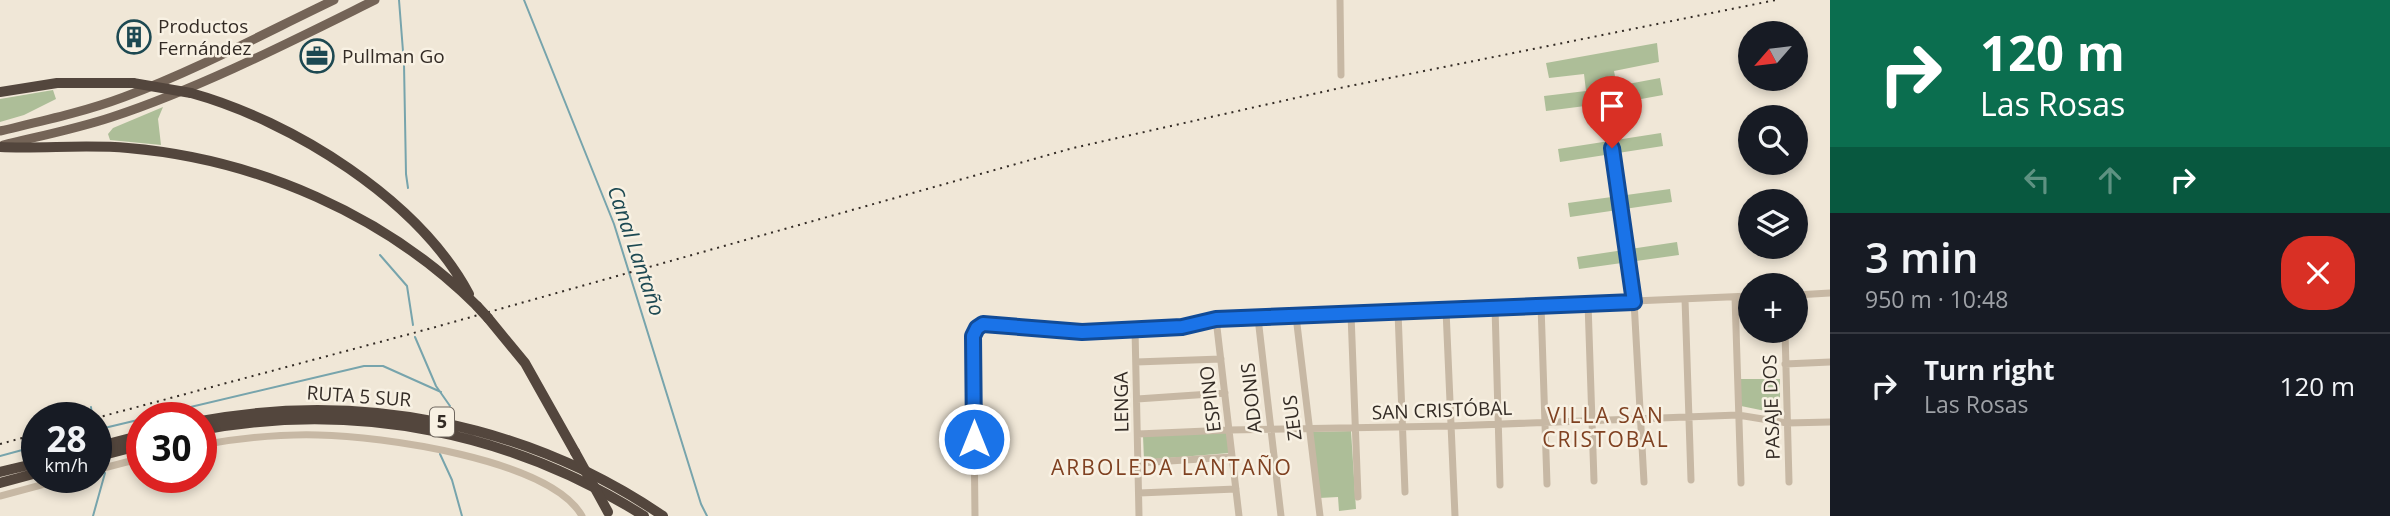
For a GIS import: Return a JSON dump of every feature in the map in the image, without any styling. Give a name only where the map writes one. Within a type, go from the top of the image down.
[{"type":"highway","points":[[0,92],[57,83],[133,83],[191,93],[241,109],[280,126],[354,173],[401,212],[429,240],[458,276],[475,304]]},
{"type":"highway","points":[[0,146],[128,148],[188,156],[255,174],[309,194],[370,225],[441,274],[488,317],[525,363],[609,514]]},
{"type":"highway","name":"RUTA 5 SUR","points":[[217,418],[265,411],[323,409],[393,414],[446,423],[501,438],[562,460],[617,487],[663,516]]},
{"type":"highway","name":"RUTA 5 SUR","points":[[217,428],[259,422],[323,419],[430,429],[492,444],[542,462],[593,486],[644,516]]},
{"type":"highway","points":[[0,472],[21,467]]},
{"type":"highway","points":[[0,483],[21,477]]},
{"type":"main road","points":[[0,131],[77,112],[125,96],[185,71],[334,0]]},
{"type":"main road","points":[[0,146],[81,127],[143,106],[230,69],[375,0]]},
{"type":"street","points":[[1340,0],[1341,75]]},
{"type":"street","points":[[1608,123],[1634,302],[1644,482]]},
{"type":"street","points":[[1808,294],[1830,293]]},
{"type":"street","points":[[1735,297],[1741,483]]},
{"type":"street","points":[[975,516],[973,336],[983,324],[1082,332],[1196,326],[1216,319],[1738,297]]},
{"type":"street","points":[[1685,299],[1691,480]]},
{"type":"street","points":[[1588,303],[1594,481]]},
{"type":"street","points":[[1541,306],[1546,484]]},
{"type":"street","points":[[1495,307],[1500,485]]},
{"type":"street","points":[[1446,310],[1455,516]]},
{"type":"street","points":[[1398,312],[1405,492]]},
{"type":"street","points":[[1351,314],[1358,497]]},
{"type":"street","name":"ZEUS","points":[[1296,316],[1320,516]]},
{"type":"street","name":"ADONIS","points":[[1258,318],[1280,516]]},
{"type":"street","name":"ESPINO","points":[[1216,319],[1239,516]]},
{"type":"street","name":"LENGA","points":[[1135,329],[1139,516]]},
{"type":"street","name":"PASAJE DOS","points":[[1784,343],[1789,482]]},
{"type":"street","points":[[1136,362],[1221,359]]},
{"type":"street","points":[[1785,364],[1830,362]]},
{"type":"street","points":[[1137,399],[1225,393]]},
{"type":"street","name":"SAN CRISTÓBAL","points":[[1138,434],[1738,415],[1787,423],[1830,422]]},
{"type":"street","points":[[217,443],[273,436],[320,435],[428,448],[486,462],[538,480],[562,493],[582,516]]},
{"type":"street","points":[[1138,463],[1233,457]]},
{"type":"street","points":[[1139,493],[1236,489]]},
{"type":"street","points":[[0,496],[21,490]]},
{"type":"green space","points":[[1657,43],[1659,62],[1614,71],[1617,86],[1660,78],[1663,95],[1614,104],[1601,101],[1593,105],[1546,111],[1544,96],[1586,91],[1584,74],[1549,78],[1546,63]]},
{"type":"green space","points":[[53,90],[56,99],[24,115],[0,122],[0,99]]},
{"type":"green space","points":[[163,107],[158,119],[161,145],[110,140],[108,134],[113,128]]},
{"type":"green space","points":[[1661,133],[1663,146],[1560,162],[1558,149]]},
{"type":"green space","points":[[1670,189],[1672,202],[1570,217],[1568,203]]},
{"type":"green space","points":[[1677,242],[1679,255],[1579,269],[1577,257]]},
{"type":"green space","points":[[1740,379],[1780,379],[1780,414],[1741,406]]},
{"type":"green space","points":[[1227,431],[1229,453],[1144,460],[1143,436]]},
{"type":"green space","points":[[1351,431],[1356,509],[1339,511],[1338,497],[1319,498],[1311,432]]},
{"type":"waterway","points":[[399,0],[408,188]]},
{"type":"waterway","name":"Canal Lantaño","points":[[524,0],[614,224],[707,516]]},
{"type":"waterway","points":[[380,255],[407,286],[413,325]]},
{"type":"waterway","points":[[415,337],[436,386],[450,406]]},
{"type":"waterway","points":[[212,402],[364,366],[383,366],[441,392]]},
{"type":"waterway","points":[[112,426],[126,423]]},
{"type":"waterway","points":[[0,456],[21,450]]},
{"type":"waterway","points":[[440,454],[452,480],[462,516]]},
{"type":"waterway","points":[[93,516],[99,493]]},
{"type":"railway","points":[[112,414],[432,328],[1073,148],[1340,88],[1776,0]]},
{"type":"railway","points":[[0,444],[21,438]]},
{"type":"place","name":"Productos Fernández","points":[[134,37]]},
{"type":"place","name":"Pullman Go","points":[[317,56]]},
{"type":"district","name":"VILLA SAN CRISTOBAL","points":[[1606,428]]},
{"type":"district","name":"ARBOLEDA LANTAÑO","points":[[1172,468]]},
{"type":"route","points":[[974,439],[973,336],[983,324],[1082,332],[1196,326],[1216,319],[1634,302],[1612,148]]}]
